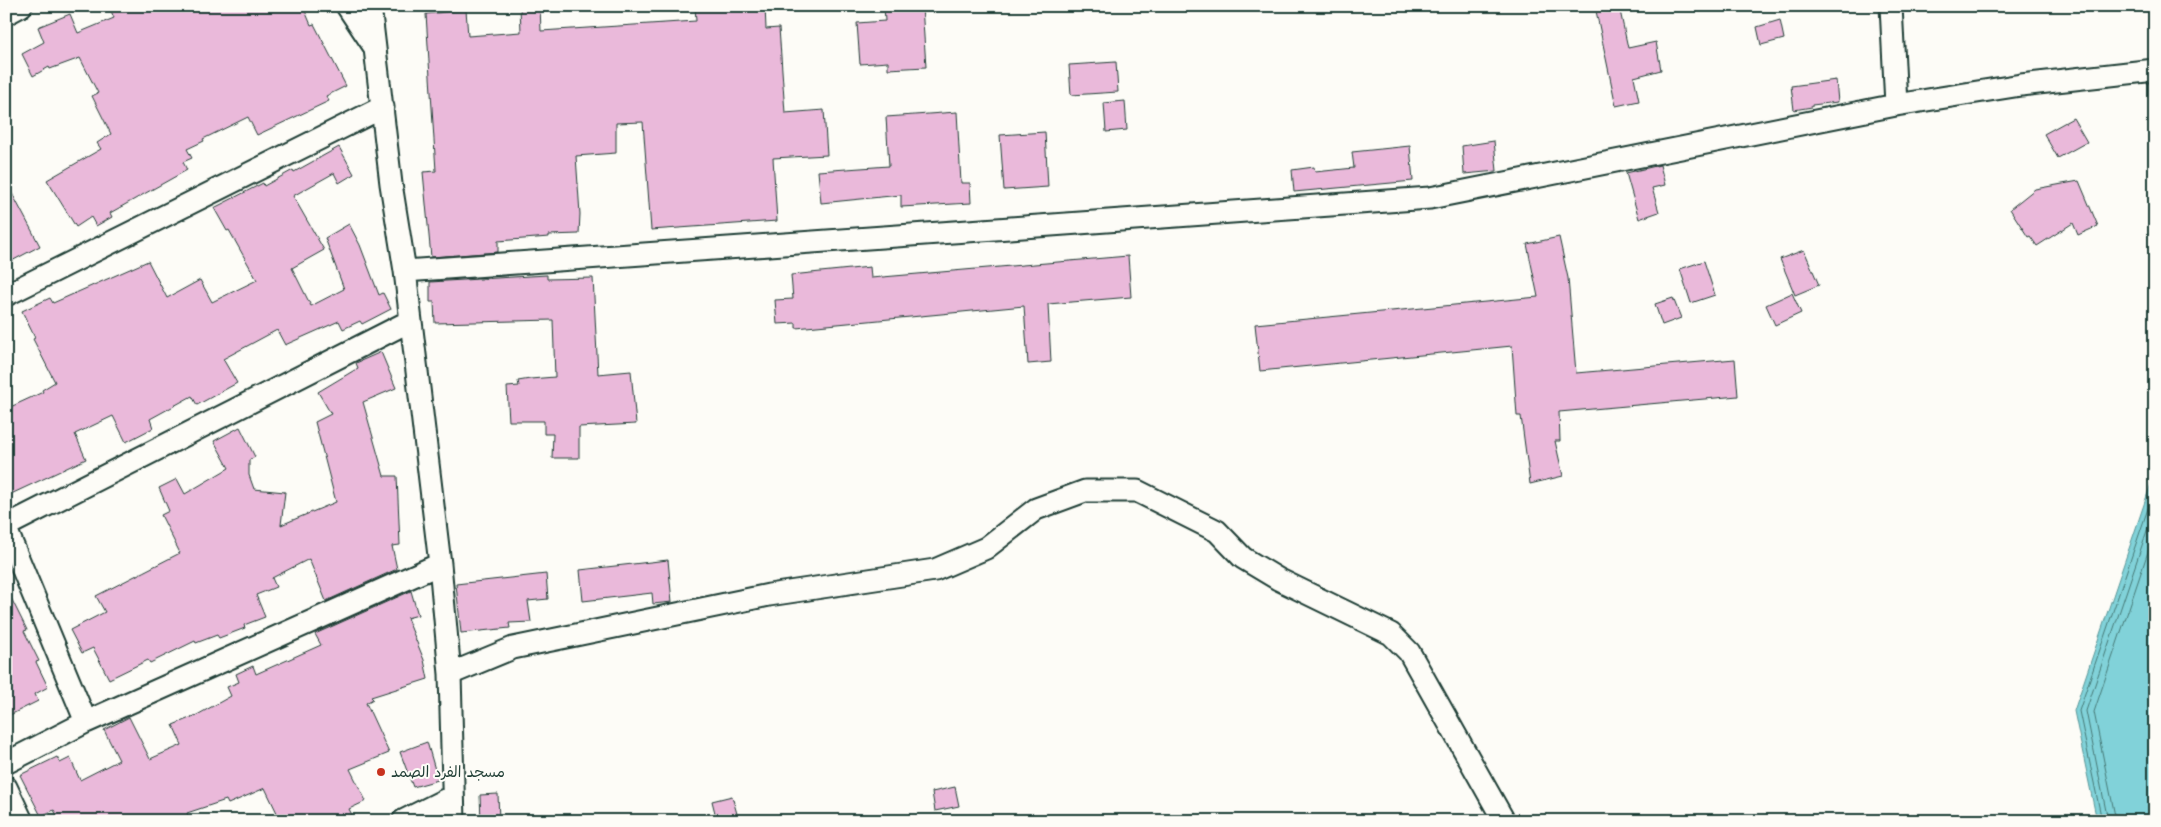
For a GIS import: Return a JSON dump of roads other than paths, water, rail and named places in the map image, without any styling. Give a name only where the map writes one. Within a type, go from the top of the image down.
[{"type":"street","points":[[6,14],[21,6]]},
{"type":"street","points":[[347,6],[375,48]]},
{"type":"street","points":[[1891,6],[1896,105]]},
{"type":"street","points":[[370,7],[391,184],[405,271],[440,564],[450,674],[454,821]]},
{"type":"street","points":[[405,271],[1430,198],[1896,105],[2022,85],[2155,70]]},
{"type":"street","points":[[6,295],[383,107]]},
{"type":"street","points":[[86,722],[6,528],[410,321]]},
{"type":"street","points":[[450,674],[513,648],[769,595],[935,570],[986,548],[1036,509],[1085,491],[1137,491],[1217,531],[1243,558],[1278,579],[1391,634],[1409,652],[1504,821]]},
{"type":"street","points":[[6,763],[86,722],[440,564]]},
{"type":"street","points":[[6,787],[22,821]]},
{"type":"street","points":[[402,821],[452,796]]},
{"type":"lane","points":[[370,7],[393,6]]},
{"type":"water","points":[[2155,472],[2155,821],[2097,821],[2074,711]]},
{"type":"place","name":"مسجد الفرد الصمد","points":[[381,772]]}]
